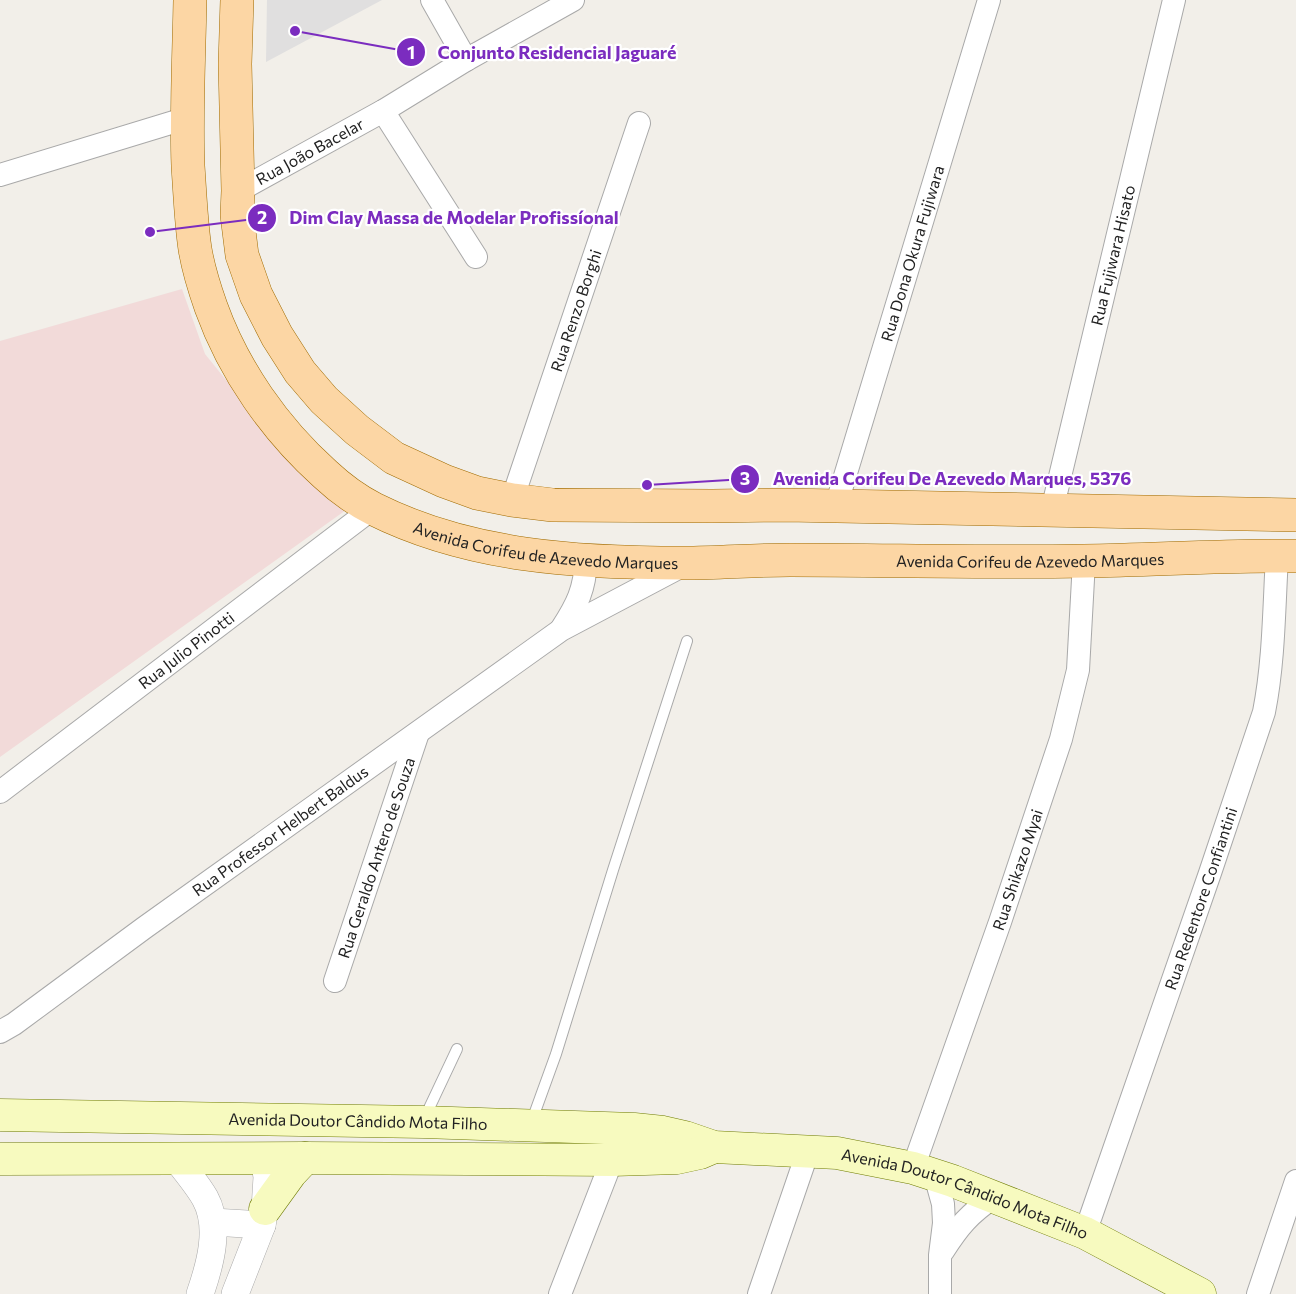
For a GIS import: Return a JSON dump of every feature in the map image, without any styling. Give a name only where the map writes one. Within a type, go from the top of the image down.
[{"type":"main road","name":"Avenida Corifeu de Azevedo Marques","points":[[190,0],[187,118],[190,196],[195,252],[211,307],[231,353],[284,433],[343,490],[372,509],[468,544],[517,554],[586,560],[687,563],[786,560],[1084,561],[1286,556]]},
{"type":"main road","points":[[237,0],[237,215],[242,255],[256,295],[300,372],[324,400],[357,430],[394,458],[477,493],[512,500],[553,504],[786,505],[1296,515]]},
{"type":"main road","name":"Avenida Doutor Cândido Mota Filho","points":[[0,1114],[423,1122],[644,1130],[686,1137],[714,1148],[837,1152],[924,1171],[994,1197],[1085,1233],[1200,1294]]},
{"type":"main road","points":[[144,1117],[144,1159]]},
{"type":"main road","points":[[259,1118],[264,1158]]},
{"type":"main road","name":"Avenida Doutor Cândido Mota Filho","points":[[0,1159],[612,1160],[677,1158],[714,1148]]},
{"type":"main road","points":[[264,1217],[291,1173],[305,1158]]},
{"type":"street","points":[[432,0],[466,60]]},
{"type":"street","name":"Rua João Bacelar","points":[[238,191],[383,111],[466,60],[573,0]]},
{"type":"street","name":"Rua Dona Okura Fujiwara","points":[[837,507],[990,0]]},
{"type":"street","name":"Rua Fujiwara Hisato","points":[[1052,510],[1174,0]]},
{"type":"street","name":"Rua João Bacelar","points":[[383,111],[476,257]]},
{"type":"street","points":[[0,174],[187,118]]},
{"type":"street","name":"Rua Renzo Borghi","points":[[512,500],[639,123]]},
{"type":"street","name":"Rua Julio Pinotti","points":[[0,792],[372,509]]},
{"type":"street","name":"Rua Redentore Confiantini","points":[[1085,1233],[1264,712],[1286,556]]},
{"type":"street","name":"Rua Professor Helbert Baldus","points":[[561,630],[583,590],[586,560]]},
{"type":"street","name":"Rua Shikazo Myai","points":[[924,1171],[1000,922],[1061,739],[1078,670],[1084,561]]},
{"type":"street","name":"Rua Professor Helbert Baldus","points":[[0,1032],[561,630],[687,563]]},
{"type":"street","name":"Rua Geraldo Antero de Souza","points":[[335,981],[418,733]]},
{"type":"street","points":[[759,1294],[808,1151]]},
{"type":"street","points":[[235,1294],[264,1217],[267,1178],[264,1158]]},
{"type":"street","points":[[177,1159],[206,1200],[213,1222],[208,1273],[200,1294]]},
{"type":"street","points":[[560,1294],[612,1160]]},
{"type":"street","points":[[924,1171],[943,1204],[940,1294]]},
{"type":"street","points":[[1258,1294],[1296,1181]]},
{"type":"street","points":[[940,1255],[975,1210],[994,1197]]},
{"type":"street","points":[[213,1222],[264,1217]]},
{"type":"lane","points":[[530,1126],[556,1054],[687,642]]},
{"type":"lane","points":[[423,1122],[457,1049]]},
{"type":"shaded area","points":[[267,0],[382,0],[266,62]]},
{"type":"shaded area","points":[[182,289],[205,354],[281,448],[346,510],[0,757],[0,341]]},
{"type":"place","name":"Conjunto Residencial Jaguaré","points":[[295,31]]},
{"type":"place","name":"Dim Clay Massa de Modelar Profissíonal","points":[[150,232]]},
{"type":"place","name":"Avenida Corifeu De Azevedo Marques, 5376","points":[[647,485]]}]
